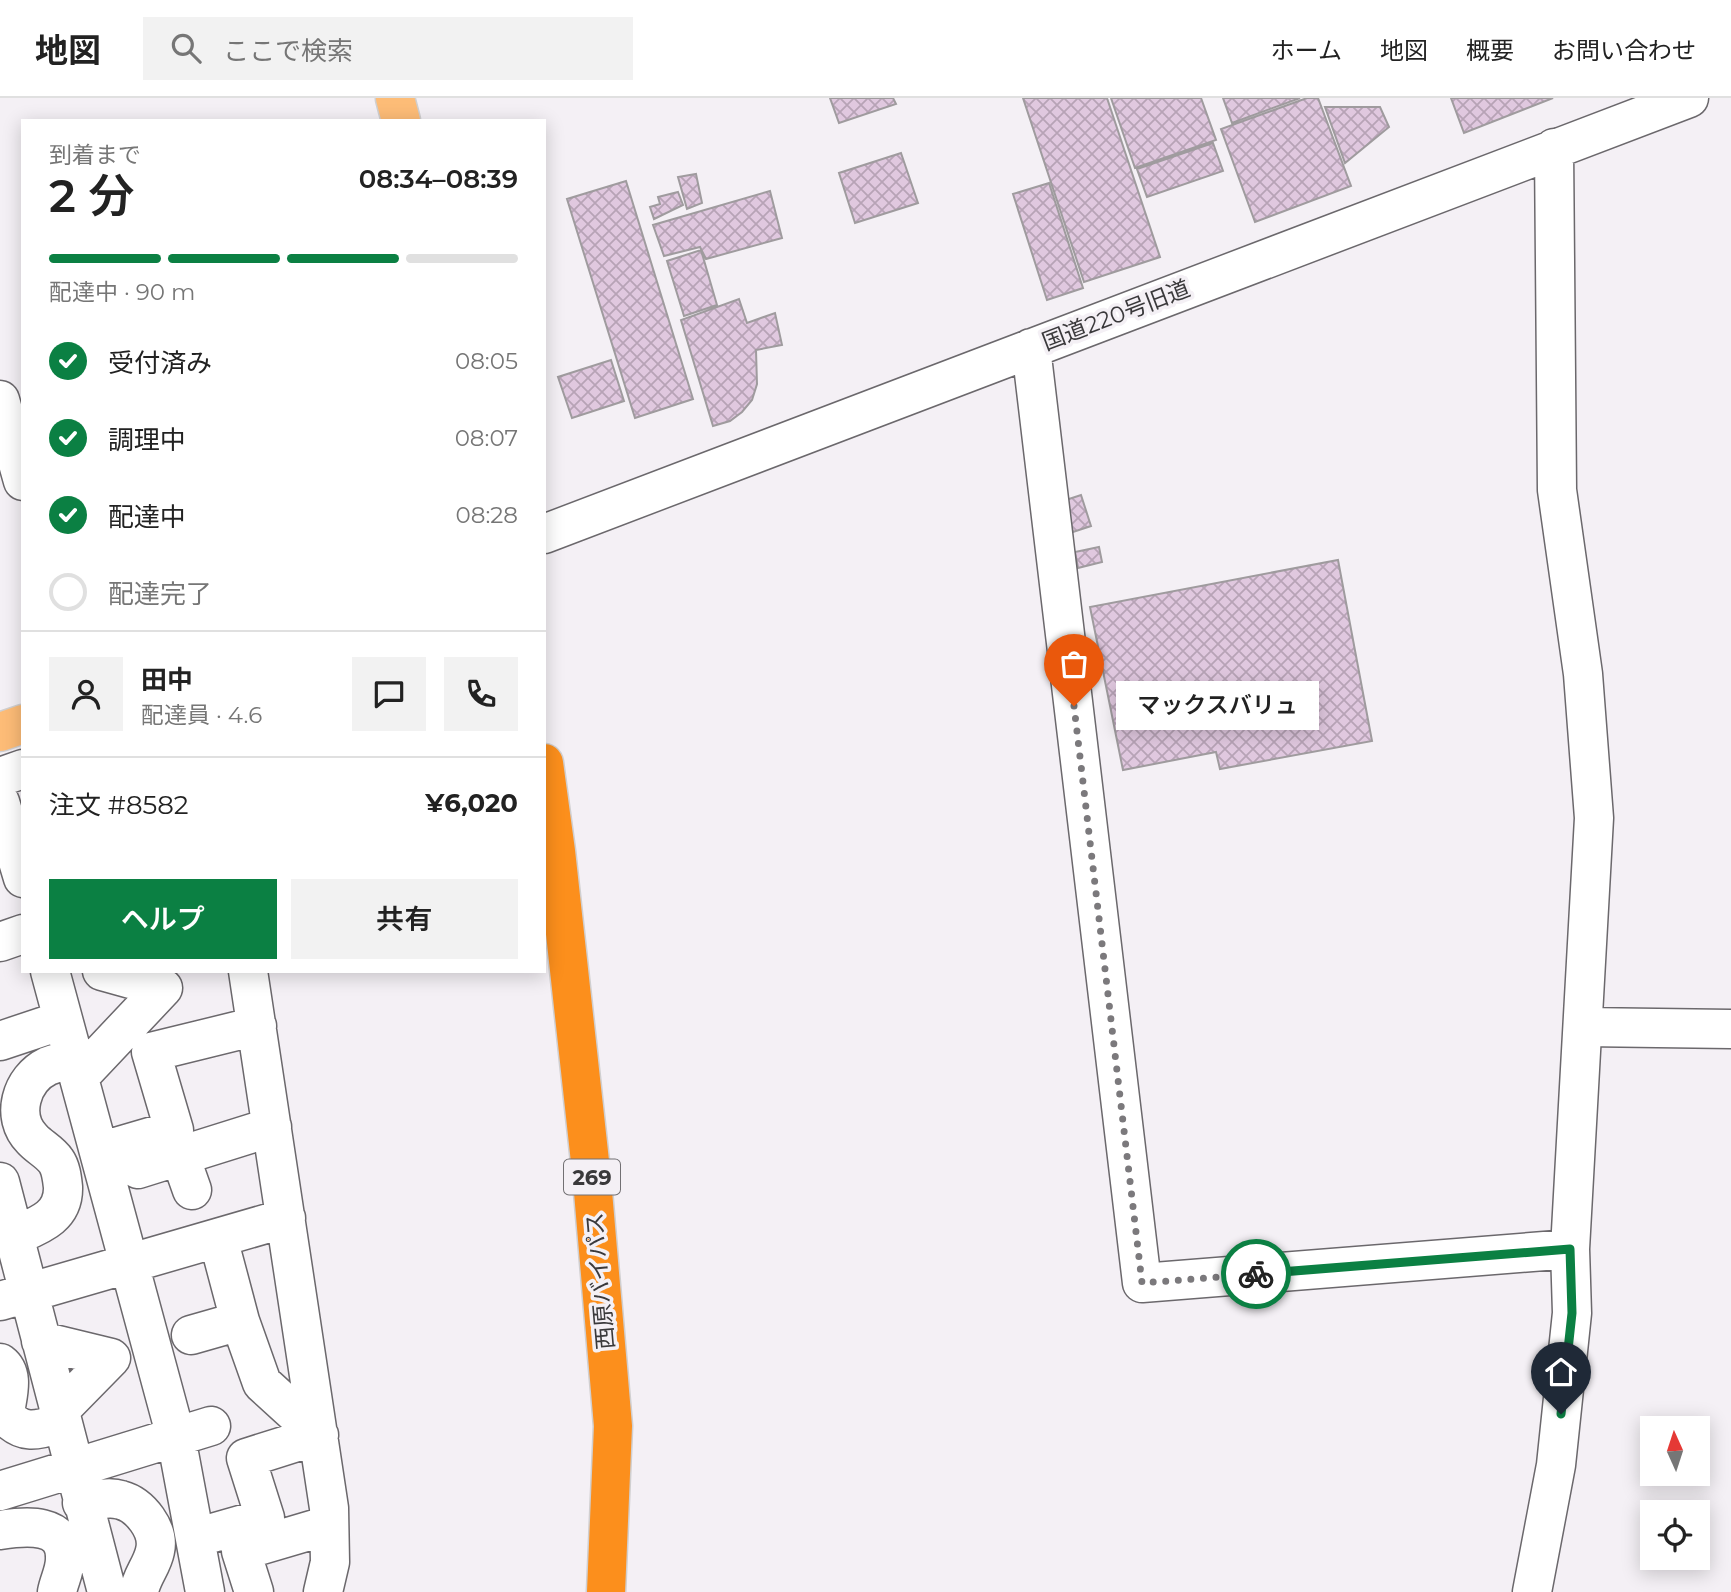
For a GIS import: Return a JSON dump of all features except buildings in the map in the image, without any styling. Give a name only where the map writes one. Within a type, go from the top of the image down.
[{"type":"highway","name":"西原バイパス","points":[[546,778],[590,1166],[613,1426],[606,1592]]},
{"type":"main road","points":[[395,98],[400,119]]},
{"type":"main road","points":[[0,732],[21,724]]},
{"type":"street","name":"国道220号旧道","points":[[546,533],[1555,148],[1623,109],[1689,98]]},
{"type":"street","points":[[1532,1592],[1557,1451],[1572,1313],[1570,1249],[1594,818],[1583,674],[1557,490],[1555,148]]},
{"type":"street","points":[[1031,348],[1142,1283],[1570,1249]]},
{"type":"street","points":[[0,400],[21,474]]},
{"type":"street","points":[[0,777],[21,770]]},
{"type":"street","points":[[0,802],[21,871]]},
{"type":"street","points":[[51,973],[128,1263],[193,1431],[195,1538],[205,1592]]},
{"type":"street","points":[[14,1236],[47,1222],[59,1209],[63,1193],[57,1162],[30,1138],[22,1123],[19,1108],[23,1091],[34,1076],[47,1067],[76,1067],[163,988],[109,973]]},
{"type":"street","points":[[248,973],[319,1435],[329,1525],[330,1562],[323,1592]]},
{"type":"street","points":[[0,1041],[64,1020]]},
{"type":"street","points":[[102,1166],[174,1130],[151,1052],[257,1026]]},
{"type":"street","points":[[1584,1027],[1731,1029]]},
{"type":"street","points":[[102,1166],[186,1173],[272,1127]]},
{"type":"street","points":[[0,1182],[14,1236],[14,1297],[41,1341],[107,1592]]},
{"type":"street","points":[[14,1297],[286,1218]]},
{"type":"street","points":[[218,1238],[240,1321],[262,1383],[319,1435]]},
{"type":"street","points":[[191,1335],[240,1321]]},
{"type":"street","points":[[0,1363],[4,1365],[9,1377],[5,1415],[15,1426],[27,1430],[60,1417],[111,1358],[41,1341]]},
{"type":"street","points":[[0,1491],[78,1485],[193,1431]]},
{"type":"street","points":[[195,1538],[265,1518],[246,1458],[319,1435]]},
{"type":"street","points":[[78,1485],[105,1498],[121,1500],[137,1508],[148,1521],[154,1534],[156,1550],[141,1580],[139,1592]]},
{"type":"street","points":[[254,1592],[241,1551],[329,1525]]},
{"type":"street","points":[[0,1530],[40,1528],[55,1534],[62,1544],[65,1558],[57,1592]]},
{"type":"way so far","points":[[1074,706],[1142,1283],[1256,1274]]},
{"type":"place","name":"マックスバリュ","points":[[1074,706]]},
{"type":"route","points":[[1256,1274],[1570,1249],[1572,1313],[1561,1414]]}]
